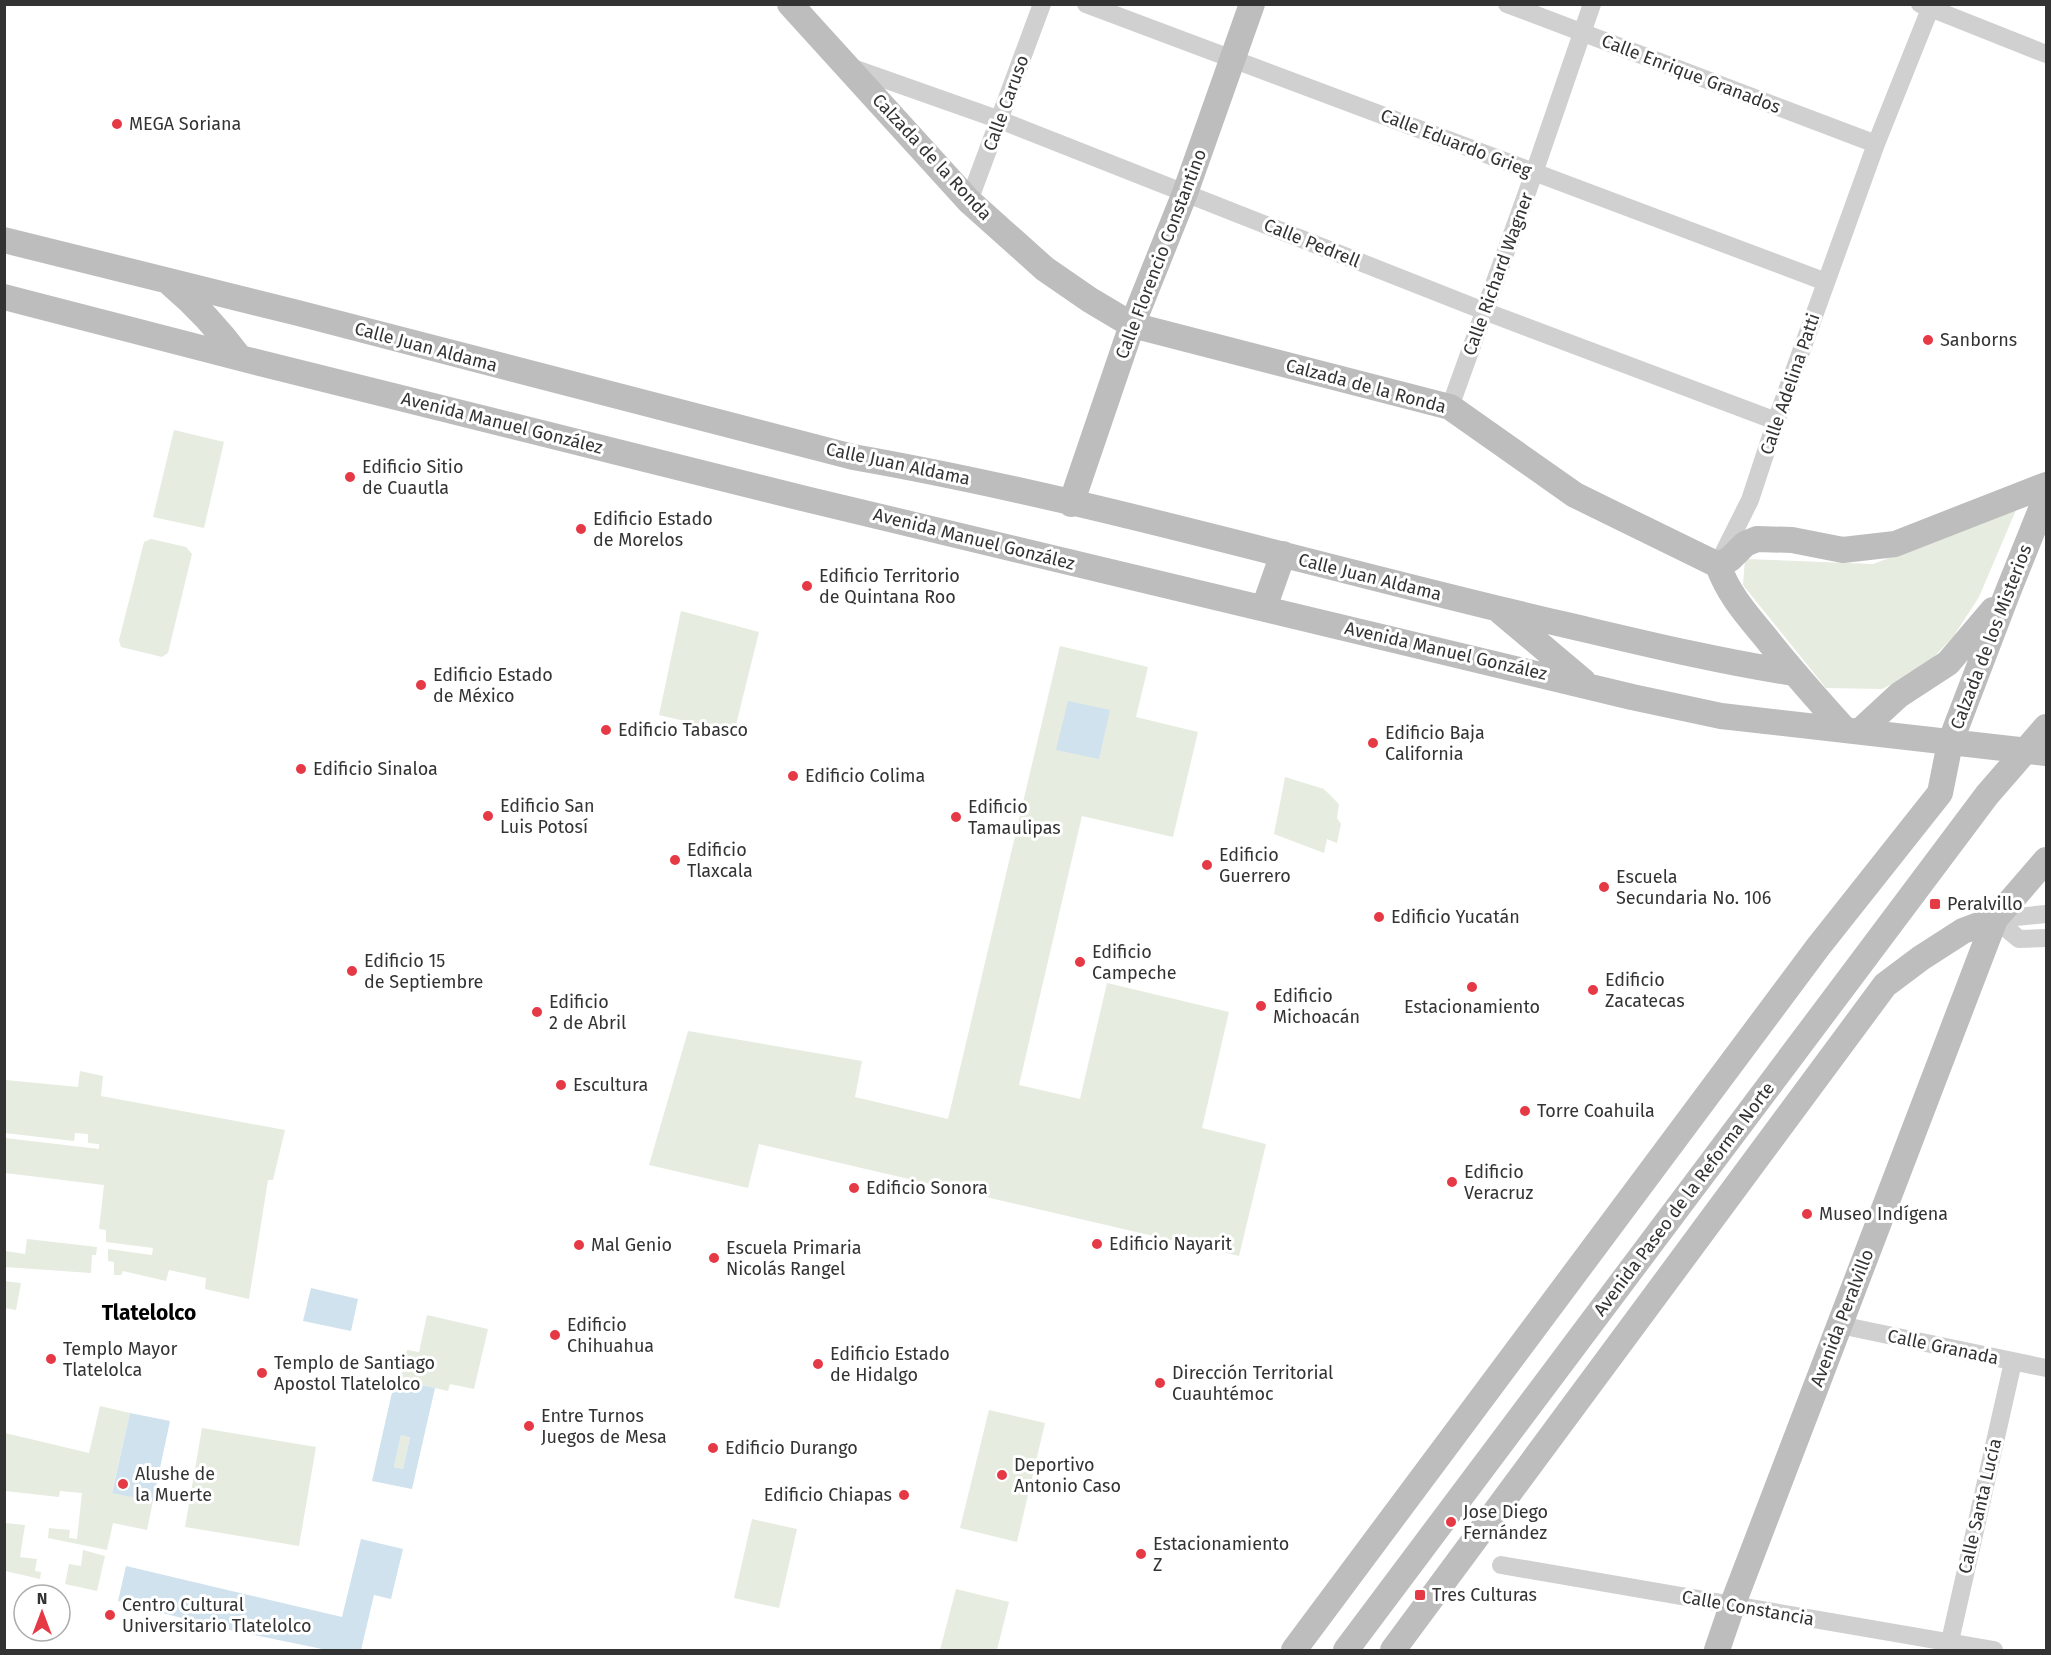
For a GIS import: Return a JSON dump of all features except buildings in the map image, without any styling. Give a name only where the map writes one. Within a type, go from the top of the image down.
[{"type":"street","name":"Calzada de la Ronda","points":[[790,4],[969,201],[1045,269],[1090,300],[1132,325],[1450,407],[1575,495],[1718,565]]},
{"type":"street","name":"Calle Caruso","points":[[969,201],[1042,4]]},
{"type":"street","name":"Calle Eduardo Grieg","points":[[1086,4],[1826,282]]},
{"type":"street","name":"Calle Florencio Constantino","points":[[1071,504],[1132,325],[1185,193],[1252,4]]},
{"type":"street","name":"Calle Enrique Granados","points":[[1507,4],[1876,144]]},
{"type":"street","name":"Calle Richard Wagner","points":[[1450,407],[1592,4]]},
{"type":"street","points":[[1927,6],[2046,54]]},
{"type":"street","name":"Calle Adelina Patti","points":[[1718,565],[1750,500],[1776,421],[1927,6]]},
{"type":"street","name":"Calle Pedrell","points":[[848,67],[1000,120],[1484,311],[1776,421]]},
{"type":"street","name":"Calle Juan Aldama","points":[[4,240],[853,457],[946,473],[1283,554],[1498,609],[1740,665],[1794,673]]},
{"type":"street","points":[[166,280],[193,302],[216,326],[240,358]]},
{"type":"street","name":"Avenida Manuel González","points":[[4,297],[240,358],[1012,549],[1722,716],[2036,752]]},
{"type":"street","points":[[2007,594],[1948,663],[1899,695],[1853,730],[1794,673],[1729,593],[1718,565],[1730,560],[1745,544],[1757,539],[1792,540],[1843,550],[1895,544],[2046,485]]},
{"type":"street","name":"Calzada de los Misterios","points":[[1950,743],[2046,497]]},
{"type":"street","points":[[1264,608],[1283,554]]},
{"type":"street","points":[[1498,609],[1588,685]]},
{"type":"street","name":"Avenida Paseo de la Reforma Norte","points":[[1346,1650],[1987,795],[2036,752],[2046,727]]},
{"type":"street","points":[[1294,1650],[1818,947],[1940,793],[1950,743]]},
{"type":"street","points":[[1995,920],[2046,860]]},
{"type":"street","points":[[1995,920],[2046,914]]},
{"type":"street","points":[[1995,920],[2019,939],[2046,938]]},
{"type":"street","name":"Avenida Paseo de la Reforma Norte","points":[[1393,1650],[1885,985],[1963,931],[1995,920]]},
{"type":"street","name":"Avenida Peralvillo","points":[[1717,1650],[1995,920]]},
{"type":"street","name":"Calle Granada","points":[[1840,1325],[2046,1368]]},
{"type":"street","name":"Calle Santa Lucía","points":[[1949,1646],[2013,1362]]},
{"type":"street","name":"Calle Constancia","points":[[1501,1565],[1949,1646],[1994,1650]]},
{"type":"shaded area","points":[[174,430],[224,442],[204,528],[153,517]]},
{"type":"shaded area","points":[[2016,510],[1979,597],[1953,637],[1922,669],[1882,689],[1826,688],[1743,585],[1745,559],[1873,564]]},
{"type":"shaded area","points":[[151,539],[186,547],[192,554],[168,653],[162,657],[121,647],[119,640],[144,542]]},
{"type":"shaded area","points":[[681,611],[759,632],[734,733],[659,715]]},
{"type":"shaded area","points":[[1060,646],[1148,667],[1136,717],[1198,732],[1173,837],[1082,816],[1019,1085],[1080,1099],[1107,983],[1229,1012],[1202,1128],[1266,1144],[1239,1256],[759,1144],[748,1188],[649,1165],[688,1031],[862,1061],[855,1097],[948,1119]]},
{"type":"shaded area","points":[[1285,777],[1324,789],[1339,804],[1337,818],[1341,824],[1337,843],[1327,839],[1324,853],[1274,834]]},
{"type":"shaded area","points":[[80,1071],[103,1076],[101,1096],[285,1130],[273,1180],[268,1180],[249,1299],[205,1289],[206,1278],[169,1270],[166,1281],[123,1271],[121,1275],[114,1275],[114,1262],[108,1261],[108,1249],[152,1255],[153,1248],[106,1242],[106,1230],[99,1229],[104,1185],[5,1173],[5,1138],[99,1149],[99,1144],[88,1143],[88,1134],[75,1133],[74,1141],[5,1133],[5,1080],[78,1087]]},
{"type":"shaded area","points":[[27,1239],[97,1247],[96,1255],[92,1255],[91,1273],[5,1267],[5,1251],[25,1254]]},
{"type":"shaded area","points":[[4,1281],[21,1283],[16,1310],[5,1308]]},
{"type":"shaded area","points":[[427,1315],[488,1329],[474,1389],[450,1384],[448,1391],[400,1380],[407,1350],[419,1352]]},
{"type":"shaded area","points":[[100,1406],[130,1413],[112,1492],[153,1501],[147,1530],[113,1523],[107,1550],[48,1538],[49,1528],[70,1530],[69,1538],[77,1539],[82,1493],[60,1491],[59,1497],[5,1491],[5,1433],[89,1453]]},
{"type":"shaded area","name":"Deportivo Antonio Caso","points":[[989,1410],[1045,1423],[1017,1542],[960,1528]]},
{"type":"shaded area","points":[[202,1428],[316,1447],[299,1546],[185,1527]]},
{"type":"shaded area","points":[[401,1435],[410,1436],[403,1469],[394,1467]]},
{"type":"shaded area","points":[[752,1519],[797,1529],[779,1608],[734,1598]]},
{"type":"shaded area","points":[[5,1523],[25,1525],[20,1557],[37,1559],[35,1571],[41,1572],[40,1579],[5,1571]]},
{"type":"shaded area","points":[[83,1550],[105,1556],[97,1591],[65,1583],[69,1564],[81,1566]]},
{"type":"shaded area","points":[[956,1589],[1009,1602],[997,1650],[940,1650]]},
{"type":"water","points":[[1068,701],[1110,710],[1099,759],[1056,750]]},
{"type":"water","points":[[311,1288],[358,1299],[351,1331],[303,1321]]},
{"type":"water","points":[[395,1379],[435,1388],[412,1489],[372,1481]],"holes":[[[401,1435],[410,1437],[403,1469],[394,1467]]]},
{"type":"water","points":[[130,1413],[170,1421],[153,1501],[112,1493]]},
{"type":"water","points":[[361,1539],[403,1549],[391,1599],[374,1595],[361,1650],[327,1650],[215,1627],[118,1601],[126,1566],[342,1617]]},
{"type":"place","name":"MEGA Soriana","points":[[117,124]]},
{"type":"place","name":"Sanborns","points":[[1928,340]]},
{"type":"place","name":"Edificio Sitio de Cuautla","points":[[350,477]]},
{"type":"place","name":"Edificio Estado de Morelos","points":[[581,529]]},
{"type":"place","name":"Edificio Territorio de Quintana Roo","points":[[807,586]]},
{"type":"place","name":"Edificio Estado de México","points":[[421,685]]},
{"type":"place","name":"Edificio Tabasco","points":[[606,730]]},
{"type":"place","name":"Edificio Baja California","points":[[1373,743]]},
{"type":"place","name":"Edificio Sinaloa","points":[[301,769]]},
{"type":"place","name":"Edificio Colima","points":[[793,776]]},
{"type":"place","name":"Edificio San Luis Potosí","points":[[488,816]]},
{"type":"place","name":"Edificio Tamaulipas","points":[[956,817]]},
{"type":"place","name":"Edificio Tlaxcala","points":[[675,860]]},
{"type":"place","name":"Edificio Guerrero","points":[[1207,865]]},
{"type":"place","name":"Escuela Secundaria No. 106","points":[[1604,887]]},
{"type":"place","name":"Peralvillo","points":[[1935,904]]},
{"type":"place","name":"Edificio Yucatán","points":[[1379,917]]},
{"type":"place","name":"Edificio Campeche","points":[[1080,962]]},
{"type":"place","name":"Edificio 15 de Septiembre","points":[[352,971]]},
{"type":"place","name":"Estacionamiento","points":[[1472,987]]},
{"type":"place","name":"Edificio Zacatecas","points":[[1593,990]]},
{"type":"place","name":"Edificio Michoacán","points":[[1261,1006]]},
{"type":"place","name":"Edificio 2 de Abril","points":[[537,1012]]},
{"type":"place","name":"Escultura","points":[[561,1085]]},
{"type":"place","name":"Torre Coahuila","points":[[1525,1111]]},
{"type":"place","name":"Edificio Veracruz","points":[[1452,1182]]},
{"type":"place","name":"Edificio Sonora","points":[[854,1188]]},
{"type":"place","name":"Museo Indígena","points":[[1807,1214]]},
{"type":"place","name":"Edificio Nayarit","points":[[1097,1244]]},
{"type":"place","name":"Mal Genio","points":[[579,1245]]},
{"type":"place","name":"Escuela Primaria Nicolás Rangel","points":[[714,1258]]},
{"type":"place","name":"Edificio Chihuahua","points":[[555,1335]]},
{"type":"place","name":"Templo Mayor Tlatelolca","points":[[51,1359]]},
{"type":"place","name":"Edificio Estado de Hidalgo","points":[[818,1364]]},
{"type":"place","name":"Templo de Santiago Apostol Tlatelolco","points":[[262,1373]]},
{"type":"place","name":"Dirección Territorial Cuauhtémoc","points":[[1160,1383]]},
{"type":"place","name":"Entre Turnos Juegos de Mesa","points":[[529,1426]]},
{"type":"place","name":"Edificio Durango","points":[[713,1448]]},
{"type":"place","name":"Deportivo Antonio Caso","points":[[1002,1475]]},
{"type":"place","name":"Alushe de la Muerte","points":[[123,1484]]},
{"type":"place","name":"Edificio Chiapas","points":[[904,1495]]},
{"type":"place","name":"Jose Diego Fernández","points":[[1451,1522]]},
{"type":"place","name":"Estacionamiento Z","points":[[1141,1554]]},
{"type":"place","name":"Tres Culturas","points":[[1420,1595]]},
{"type":"place","name":"Centro Cultural Universitario Tlatelolco","points":[[110,1615]]},
{"type":"district","name":"Tlatelolco","points":[[149,1313]]}]
